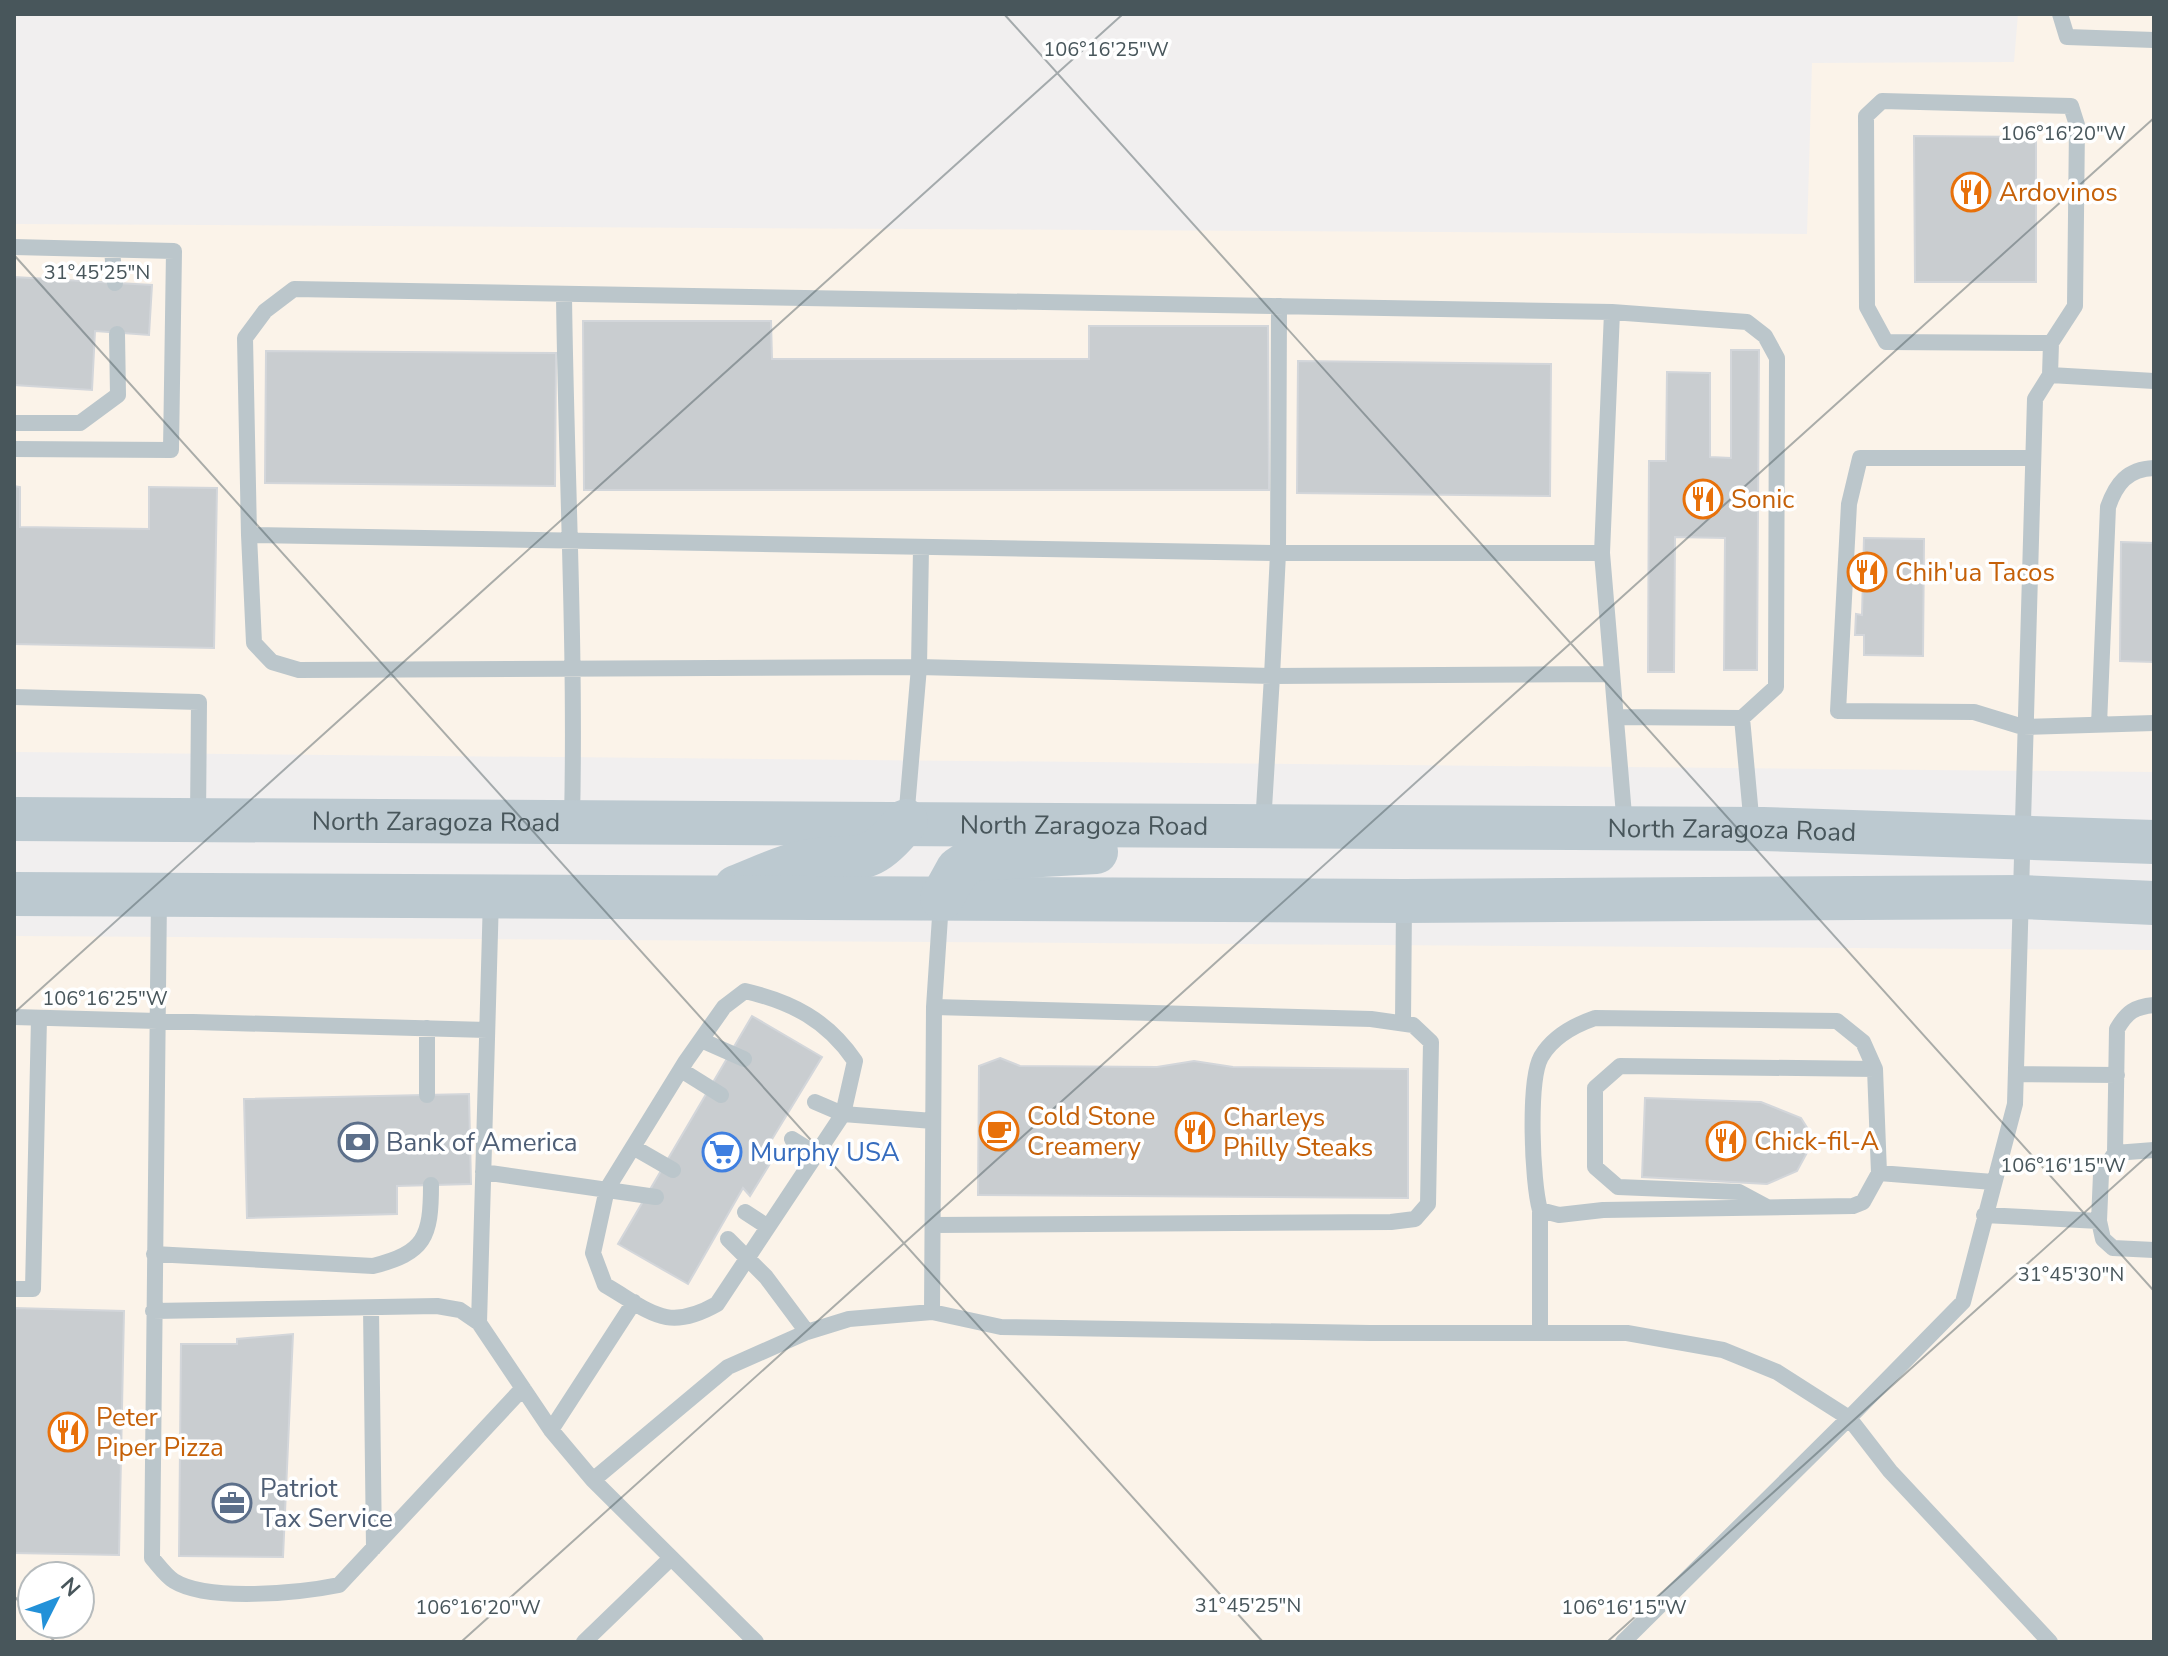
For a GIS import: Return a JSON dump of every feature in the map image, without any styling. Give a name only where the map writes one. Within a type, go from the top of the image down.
[{"type":"main road","name":"North Zaragoza Road","points":[[14,819],[906,821],[1263,827],[1752,829],[2154,842]]},
{"type":"main road","points":[[710,897],[801,863],[870,857],[890,842],[906,821]]},
{"type":"main road","points":[[942,898],[958,869],[973,859],[1137,851],[1184,825]]},
{"type":"main road","points":[[14,894],[1404,901],[2021,897],[2154,903]]},
{"type":"lane","points":[[2060,14],[2067,37],[2154,40]]},
{"type":"lane","points":[[1623,1642],[1963,1302],[2015,1104],[2023,727],[2035,399],[2050,375],[2051,343],[2075,306],[2077,125],[2071,106],[1882,101],[1866,116],[1867,307],[1886,342],[2051,343]]},
{"type":"lane","points":[[14,247],[174,251],[171,450],[14,449]]},
{"type":"lane","points":[[112,250],[115,283]]},
{"type":"lane","points":[[1612,674],[1272,676],[919,667],[299,670],[272,662],[254,643],[245,338],[265,311],[294,289],[1612,312],[1747,322],[1765,336],[1777,358],[1776,687],[1742,718],[1616,717]]},
{"type":"lane","points":[[564,294],[567,541],[575,669],[572,821]]},
{"type":"lane","points":[[1263,827],[1278,553],[1279,306]]},
{"type":"lane","points":[[1612,312],[1602,553],[1625,829]]},
{"type":"lane","points":[[14,423],[80,423],[118,395],[117,334]]},
{"type":"lane","points":[[2050,375],[2154,381]]},
{"type":"lane","points":[[2032,458],[1860,458],[1849,504],[1838,711],[1974,712],[2023,727],[2154,723]]},
{"type":"lane","points":[[2099,725],[2108,507],[2115,486],[2128,475],[2154,468]]},
{"type":"lane","points":[[249,535],[1278,553],[1602,553]]},
{"type":"lane","points":[[906,821],[919,667],[921,548]]},
{"type":"lane","points":[[14,697],[199,702],[198,820]]},
{"type":"lane","points":[[1742,718],[1752,829]]},
{"type":"lane","points":[[159,894],[152,1558],[172,1580],[198,1591],[299,1594],[339,1585],[523,1388]]},
{"type":"lane","points":[[479,1323],[491,896]]},
{"type":"lane","points":[[932,1312],[934,1007],[942,898]]},
{"type":"lane","points":[[1403,1023],[1404,901]]},
{"type":"lane","points":[[745,991],[784,1000],[838,1035],[855,1061],[843,1114],[717,1304],[692,1319],[666,1319],[605,1285],[593,1253],[607,1189],[681,1070],[724,1007],[745,991]]},
{"type":"lane","points":[[2154,1005],[2136,1007],[2126,1014],[2117,1029],[2115,1153],[2101,1174],[2099,1221],[2103,1239],[2113,1248],[2154,1250]]},
{"type":"lane","points":[[933,1225],[1391,1222],[1415,1219],[1428,1204],[1431,1042],[1413,1025],[1371,1019],[934,1007]]},
{"type":"lane","points":[[14,1017],[487,1030]]},
{"type":"lane","points":[[14,1289],[33,1289],[39,1018]]},
{"type":"lane","points":[[1540,1210],[1559,1215],[1603,1210],[1853,1206],[1863,1202],[1879,1173],[1875,1069],[1863,1042],[1837,1021],[1595,1018],[1569,1027],[1541,1057],[1534,1094],[1534,1189],[1540,1210],[1540,1333]]},
{"type":"lane","points":[[427,1028],[427,1095]]},
{"type":"lane","points":[[701,1040],[744,1059]]},
{"type":"lane","points":[[1769,1209],[1739,1192],[1618,1187],[1595,1167],[1595,1088],[1620,1066],[1875,1069]]},
{"type":"lane","points":[[681,1070],[721,1095]]},
{"type":"lane","points":[[2016,1074],[2117,1075]]},
{"type":"lane","points":[[815,1102],[843,1114],[933,1121]]},
{"type":"lane","points":[[792,1139],[816,1154]]},
{"type":"lane","points":[[633,1147],[673,1170]]},
{"type":"lane","points":[[2115,1153],[2154,1150]]},
{"type":"lane","points":[[483,1172],[656,1197]]},
{"type":"lane","points":[[1879,1173],[1993,1182]]},
{"type":"lane","points":[[154,1254],[373,1266],[402,1259],[421,1246],[431,1218],[431,1185]]},
{"type":"lane","points":[[745,1212],[768,1227]]},
{"type":"lane","points":[[1984,1215],[2099,1221]]},
{"type":"lane","points":[[728,1239],[807,1332]]},
{"type":"lane","points":[[551,1430],[634,1302]]},
{"type":"lane","points":[[153,1311],[437,1306],[460,1310],[479,1323],[551,1430],[593,1480],[756,1642]]},
{"type":"lane","points":[[371,1308],[374,1548]]},
{"type":"lane","points":[[593,1480],[728,1367],[807,1332],[849,1319],[932,1312],[1001,1327],[1627,1333],[1723,1350],[1777,1372],[1849,1418],[1890,1471],[2050,1642]]},
{"type":"lane","points":[[584,1642],[671,1558]]},
{"type":"shaded area","points":[[2018,14],[2154,14],[2154,772],[14,752],[14,224],[1807,234],[1812,63],[2014,62]]},
{"type":"shaded area","points":[[14,936],[2154,950],[2154,1642],[14,1642]]},
{"type":"building","points":[[1914,136],[2036,137],[2036,282],[1915,282]]},
{"type":"building","points":[[14,277],[152,285],[149,335],[95,331],[92,390],[14,385]]},
{"type":"building","points":[[583,321],[771,321],[772,359],[1089,359],[1089,326],[1268,326],[1269,490],[584,490]]},
{"type":"building","name":"Sonic","points":[[1731,350],[1759,350],[1757,670],[1724,670],[1725,538],[1675,537],[1674,672],[1648,672],[1649,461],[1666,461],[1667,372],[1710,373],[1710,457],[1731,458]]},
{"type":"building","points":[[266,351],[556,353],[555,486],[265,483]]},
{"type":"building","points":[[1298,361],[1551,364],[1550,496],[1297,493]]},
{"type":"building","points":[[14,486],[20,487],[20,527],[149,529],[149,487],[217,488],[214,648],[14,644]]},
{"type":"building","points":[[1864,538],[1924,539],[1923,656],[1864,655],[1864,635],[1855,635],[1856,614],[1862,615]]},
{"type":"building","points":[[2121,542],[2154,543],[2154,662],[2120,661]]},
{"type":"building","name":"Murphy USA","points":[[752,1016],[822,1057],[766,1149],[776,1154],[750,1196],[743,1188],[688,1284],[618,1244]]},
{"type":"building","points":[[1000,1058],[1020,1066],[1157,1067],[1194,1061],[1233,1067],[1408,1069],[1408,1198],[978,1195],[979,1066]]},
{"type":"building","name":"Bank of America","points":[[469,1094],[471,1184],[397,1186],[397,1214],[247,1218],[244,1099]]},
{"type":"building","name":"Chick-fil-A","points":[[1645,1098],[1761,1102],[1801,1118],[1811,1134],[1809,1149],[1797,1171],[1767,1184],[1642,1177]]},
{"type":"building","name":"Peter Piper Pizza","points":[[14,1308],[124,1311],[119,1555],[14,1553]]},
{"type":"building","points":[[293,1334],[283,1557],[179,1556],[181,1344],[237,1344],[237,1339]]},
{"type":"place","name":"Ardovinos","points":[[1971,192]]},
{"type":"place","name":"Sonic","points":[[1703,499]]},
{"type":"place","name":"Chih'ua Tacos","points":[[1867,572]]},
{"type":"place","name":"Cold Stone Creamery","points":[[999,1131]]},
{"type":"place","name":"Charleys Philly Steaks","points":[[1195,1132]]},
{"type":"place","name":"Chick-fil-A","points":[[1726,1141]]},
{"type":"place","name":"Bank of America","points":[[358,1142]]},
{"type":"place","name":"Murphy USA","points":[[722,1152]]},
{"type":"place","name":"Peter Piper Pizza","points":[[68,1432]]},
{"type":"place","name":"Patriot Tax Service","points":[[232,1503]]}]
